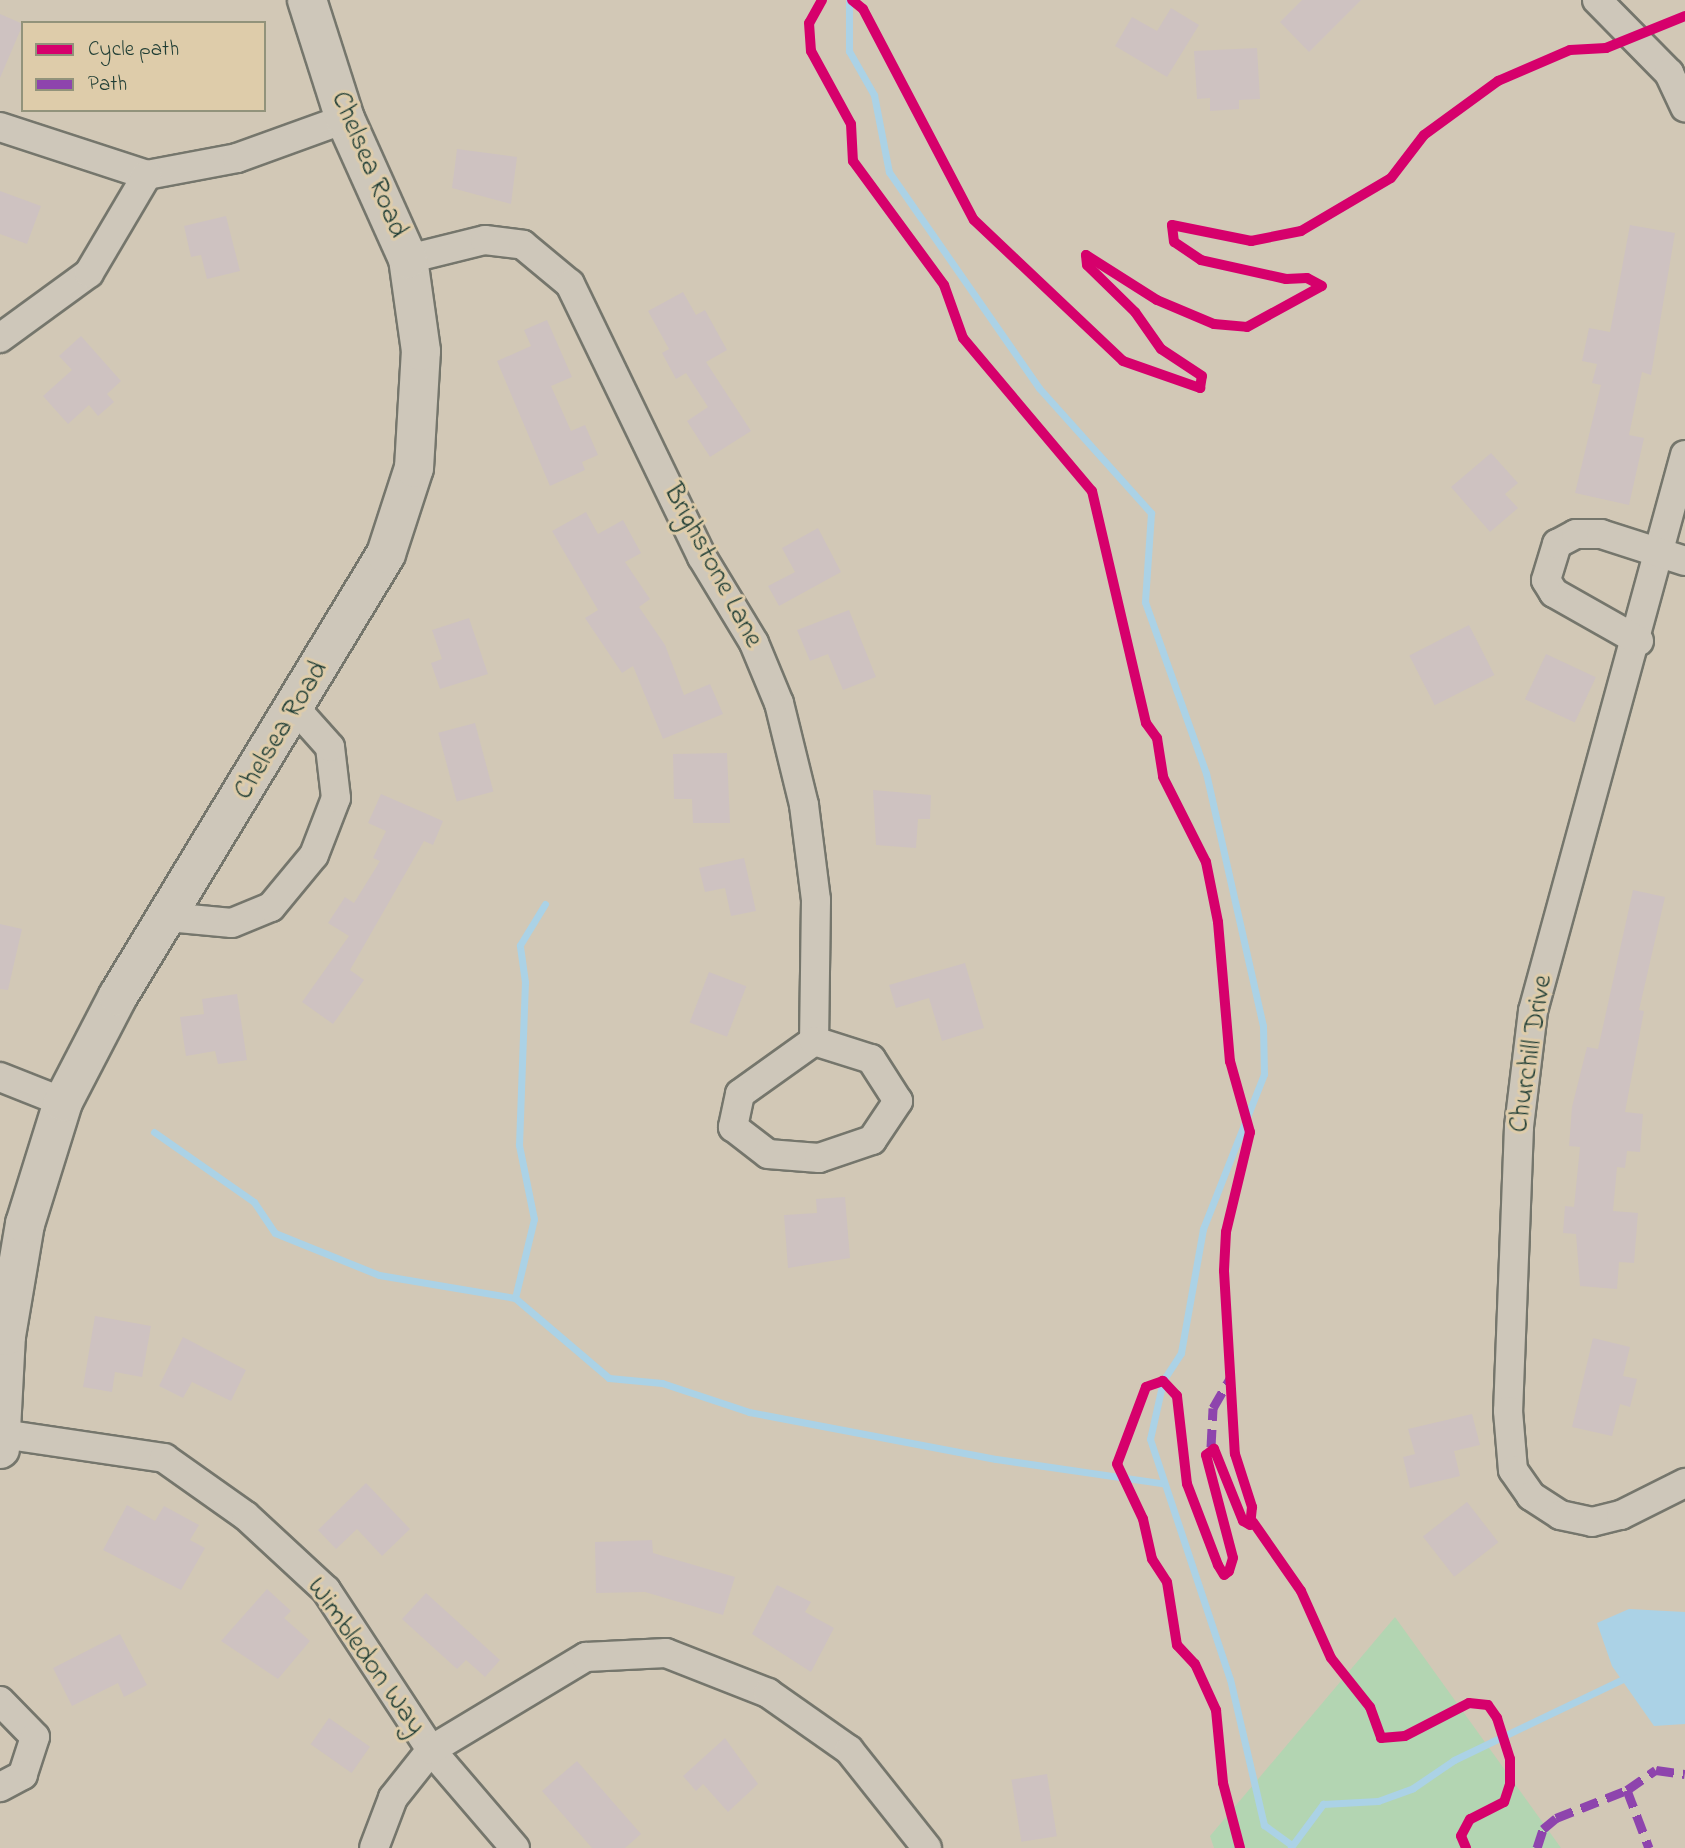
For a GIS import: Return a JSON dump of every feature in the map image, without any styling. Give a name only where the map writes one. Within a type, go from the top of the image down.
[{"type":"street","name":"Chelsea Road","points":[[1,1441],[6,1336],[25,1224],[63,1102],[168,917],[296,709],[386,554],[414,468],[421,351],[408,259],[345,119],[307,0]]},
{"type":"street","points":[[1597,0],[1669,73],[1685,108]]},
{"type":"street","points":[[0,127],[147,174],[237,158],[345,119]]},
{"type":"street","points":[[0,338],[89,273],[147,174]]},
{"type":"street","name":"Brighstone Lane","points":[[408,259],[485,240],[523,245],[570,285],[779,702],[804,805],[816,900],[814,1041]]},
{"type":"street","name":"Churchill Drive","points":[[1685,455],[1673,555],[1639,641],[1533,1011],[1519,1127],[1508,1411],[1514,1470],[1531,1496],[1560,1515],[1591,1522],[1621,1515],[1685,1483]]},
{"type":"street","points":[[1639,641],[1567,605],[1546,580],[1550,560],[1557,544],[1576,534],[1673,555]]},
{"type":"street","points":[[168,917],[232,923],[271,907],[314,855],[336,798],[330,747],[296,709]]},
{"type":"street","points":[[814,1041],[871,1059],[898,1101],[872,1140],[819,1158],[768,1154],[733,1127],[740,1094],[814,1041]]},
{"type":"street","points":[[0,1077],[63,1102]]},
{"type":"street","name":"Wimbledon Way","points":[[1,1441],[93,1443],[164,1458],[246,1516],[326,1590],[431,1750],[515,1848]]},
{"type":"street","name":"Wimbledon Way","points":[[431,1750],[586,1657],[666,1653],[768,1693],[849,1750],[927,1848]]},
{"type":"street","points":[[0,1701],[35,1737],[23,1775],[0,1787]]},
{"type":"street","points":[[374,1848],[393,1798],[431,1750]]},
{"type":"green space","points":[[1395,1617],[1561,1848],[1214,1848],[1210,1836]]},
{"type":"water","points":[[1629,1609],[1685,1612],[1685,1724],[1654,1726],[1612,1666],[1597,1623]]},
{"type":"building","points":[[1302,0],[1361,0],[1309,52],[1280,22]]},
{"type":"building","points":[[1171,8],[1199,25],[1167,77],[1115,46],[1132,17],[1157,31]]},
{"type":"building","points":[[0,14],[21,23],[21,29],[0,78]]},
{"type":"building","points":[[1257,48],[1260,99],[1239,100],[1239,109],[1210,111],[1210,98],[1197,99],[1194,51]]},
{"type":"building","points":[[457,149],[517,157],[511,204],[452,188]]},
{"type":"building","points":[[0,191],[41,206],[27,244],[0,234]]},
{"type":"building","points":[[226,216],[240,271],[207,279],[201,255],[191,257],[184,226]]},
{"type":"building","points":[[1630,225],[1675,233],[1651,375],[1642,372],[1629,435],[1644,438],[1629,505],[1575,493],[1601,385],[1592,383],[1597,364],[1582,361],[1589,328],[1610,332]]},
{"type":"building","points":[[683,292],[696,315],[705,310],[727,350],[706,362],[751,431],[710,457],[687,421],[708,407],[686,373],[676,379],[662,353],[669,349],[648,311]]},
{"type":"building","points":[[547,320],[572,377],[551,386],[571,431],[585,425],[598,455],[582,462],[585,470],[550,486],[497,361],[531,346],[524,330]]},
{"type":"building","points":[[81,336],[121,381],[107,394],[114,402],[98,416],[89,405],[68,424],[43,396],[72,370],[59,356]]},
{"type":"building","points":[[1491,453],[1518,483],[1505,494],[1518,508],[1490,532],[1451,487]]},
{"type":"building","points":[[586,512],[598,534],[623,520],[641,553],[625,562],[650,599],[639,607],[665,645],[684,695],[710,684],[723,714],[663,739],[633,666],[622,673],[585,618],[598,610],[552,531]]},
{"type":"building","points":[[818,528],[841,572],[779,606],[768,586],[795,572],[782,548]]},
{"type":"building","points":[[849,610],[876,677],[843,690],[828,654],[810,661],[797,630]]},
{"type":"building","points":[[469,618],[488,674],[440,689],[431,663],[442,659],[432,630]]},
{"type":"building","points":[[1469,625],[1494,675],[1435,705],[1409,655]]},
{"type":"building","points":[[1546,654],[1596,677],[1575,723],[1525,699]]},
{"type":"building","points":[[475,723],[493,792],[457,801],[438,733]]},
{"type":"building","points":[[727,753],[730,823],[693,823],[692,799],[674,799],[673,754]]},
{"type":"building","points":[[873,790],[931,795],[930,819],[918,819],[916,848],[876,845]]},
{"type":"building","points":[[381,794],[443,821],[433,845],[424,841],[350,970],[364,980],[333,1024],[302,1002],[349,936],[328,923],[345,897],[354,903],[380,861],[373,858],[386,831],[368,823]]},
{"type":"building","points":[[744,858],[756,911],[731,916],[725,888],[705,892],[699,868]]},
{"type":"building","points":[[1633,890],[1665,897],[1639,1010],[1644,1011],[1625,1112],[1643,1114],[1640,1152],[1627,1151],[1625,1168],[1617,1167],[1613,1211],[1638,1213],[1634,1263],[1619,1262],[1617,1289],[1580,1286],[1576,1234],[1563,1233],[1565,1206],[1574,1207],[1580,1147],[1569,1146],[1572,1107],[1587,1047],[1598,1049]]},
{"type":"building","points":[[0,924],[22,929],[8,990],[0,989]]},
{"type":"building","points":[[965,963],[984,1028],[942,1041],[929,998],[896,1008],[889,985]]},
{"type":"building","points":[[709,972],[746,986],[727,1037],[690,1022]]},
{"type":"building","points":[[237,994],[247,1060],[218,1064],[215,1051],[186,1056],[180,1017],[204,1014],[202,999]]},
{"type":"building","points":[[845,1197],[850,1258],[788,1268],[784,1215],[817,1213],[816,1199]]},
{"type":"building","points":[[95,1316],[151,1326],[142,1377],[115,1372],[112,1392],[83,1387]]},
{"type":"building","points":[[183,1337],[246,1370],[231,1401],[192,1382],[183,1398],[159,1386]]},
{"type":"building","points":[[1593,1338],[1630,1347],[1623,1376],[1637,1379],[1630,1407],[1620,1404],[1612,1436],[1572,1427]]},
{"type":"building","points":[[1472,1414],[1480,1445],[1454,1451],[1460,1476],[1410,1488],[1403,1457],[1415,1454],[1408,1429]]},
{"type":"building","points":[[366,1483],[410,1529],[382,1556],[357,1529],[336,1549],[318,1530]]},
{"type":"building","points":[[1467,1502],[1498,1542],[1454,1577],[1423,1536]]},
{"type":"building","points":[[127,1505],[155,1521],[164,1506],[199,1525],[190,1540],[205,1548],[181,1590],[103,1550]]},
{"type":"building","points":[[652,1540],[653,1553],[735,1577],[723,1615],[645,1592],[596,1593],[595,1542]]},
{"type":"building","points":[[777,1585],[811,1602],[805,1612],[834,1628],[811,1672],[752,1634]]},
{"type":"building","points":[[267,1589],[291,1611],[284,1618],[310,1641],[278,1679],[221,1641]]},
{"type":"building","points":[[426,1593],[500,1660],[485,1677],[466,1660],[457,1669],[402,1619]]},
{"type":"building","points":[[120,1634],[147,1685],[124,1697],[118,1683],[72,1706],[53,1668]]},
{"type":"building","points":[[329,1718],[370,1747],[352,1773],[311,1744]]},
{"type":"building","points":[[725,1738],[758,1784],[728,1812],[703,1784],[696,1791],[683,1776]]},
{"type":"building","points":[[577,1761],[641,1834],[625,1848],[592,1848],[542,1791]]},
{"type":"building","points":[[1047,1774],[1057,1836],[1021,1842],[1011,1780]]},
{"type":"waterway","points":[[849,0],[849,51],[874,95],[889,172],[1039,388],[1151,513],[1145,602],[1206,773],[1263,1026],[1264,1074],[1203,1229],[1181,1353],[1163,1381],[1150,1439],[1230,1679],[1264,1825],[1290,1844]]},
{"type":"waterway","points":[[515,1298],[534,1219],[519,1145],[525,982],[520,945],[545,904]]},
{"type":"waterway","points":[[154,1132],[254,1202],[275,1233],[379,1275],[515,1298],[609,1378],[662,1383],[749,1412],[996,1459],[1161,1483]]},
{"type":"waterway","points":[[1291,1847],[1323,1804],[1378,1801],[1413,1788],[1454,1760],[1625,1678]]},
{"type":"marked path","points":[[1211,1447],[1213,1408],[1230,1378]]},
{"type":"marked path","points":[[1537,1848],[1543,1829],[1556,1818],[1627,1790],[1656,1770],[1685,1774]]},
{"type":"marked path","points":[[1627,1790],[1649,1848]]},
{"type":"cycle path","points":[[822,0],[809,23],[811,51],[851,124],[853,161],[944,285],[963,338],[1092,491],[1146,723],[1157,738],[1163,777],[1206,862],[1218,922],[1230,1061],[1250,1132],[1226,1232],[1224,1271],[1235,1454],[1252,1507],[1250,1525],[1243,1521],[1214,1449],[1206,1455],[1233,1558],[1229,1571],[1224,1575],[1218,1565],[1187,1484],[1177,1396],[1163,1381],[1146,1387],[1117,1464],[1143,1519],[1152,1559],[1167,1582],[1177,1645],[1195,1664],[1216,1710],[1223,1783],[1240,1848]]},
{"type":"cycle path","points":[[852,0],[863,9],[974,220],[1123,361],[1200,388],[1202,376],[1161,349],[1135,312],[1087,265],[1086,255],[1157,300],[1214,324],[1247,327],[1322,286],[1307,278],[1286,279],[1201,260],[1174,242],[1172,225],[1251,241],[1301,231],[1391,178],[1424,135],[1498,81],[1570,50],[1606,48],[1685,16]]},
{"type":"cycle path","points":[[1253,1522],[1301,1591],[1331,1658],[1370,1707],[1381,1738],[1405,1736],[1469,1703],[1488,1705],[1497,1718],[1510,1759],[1510,1784],[1504,1802],[1470,1819],[1461,1836],[1466,1848]]}]
